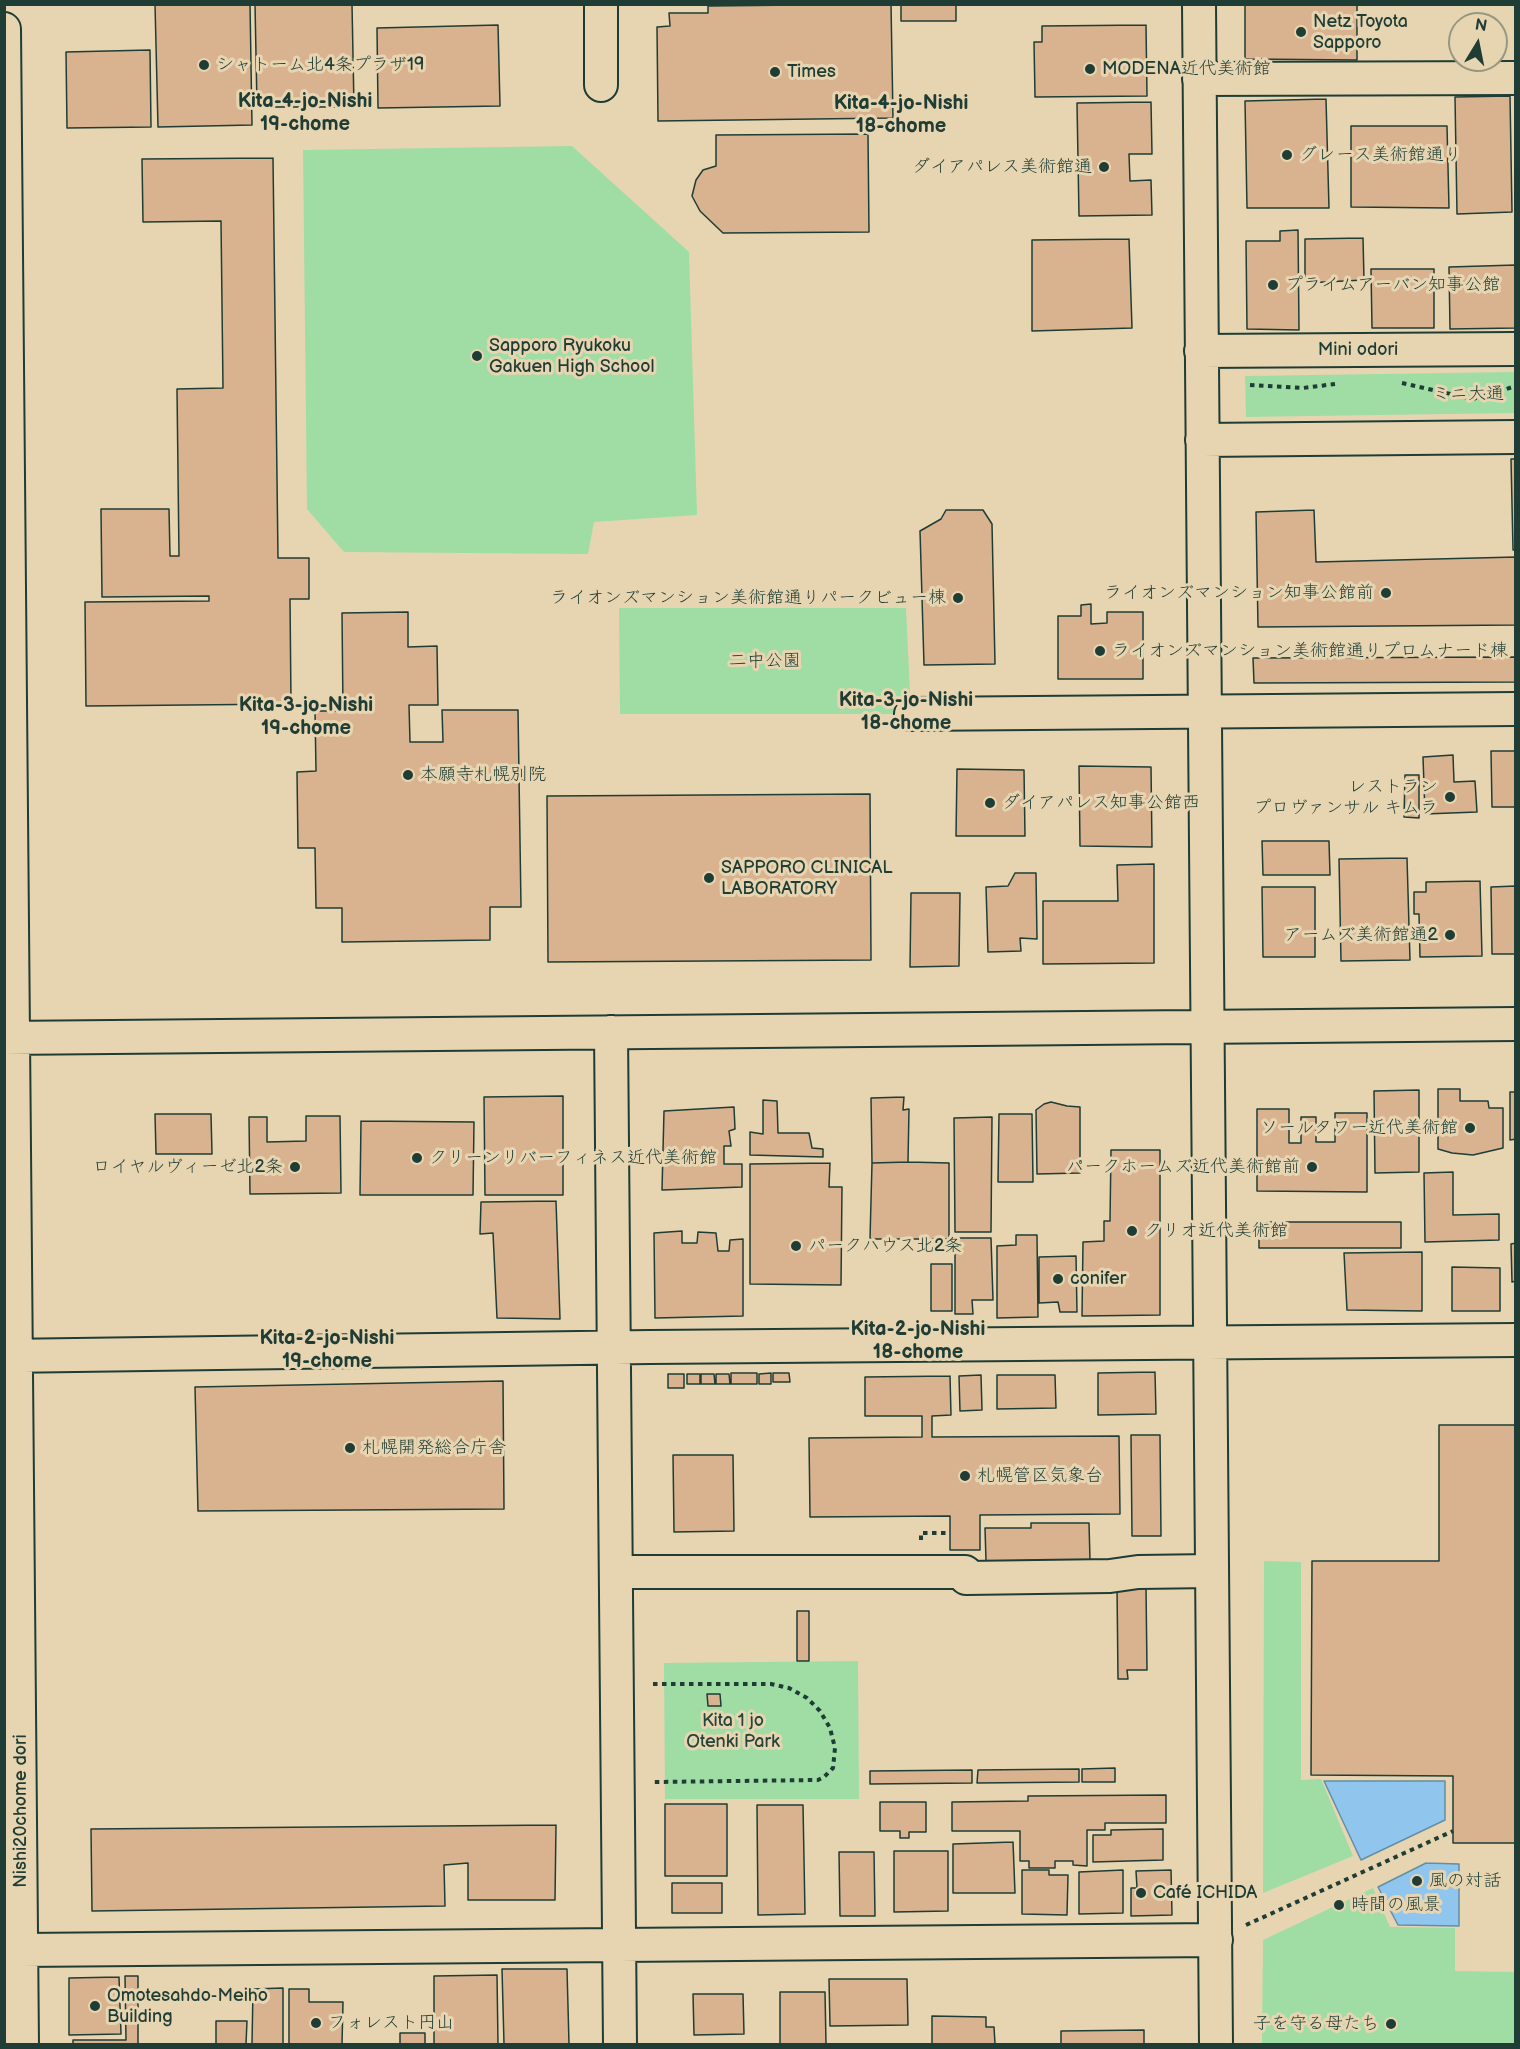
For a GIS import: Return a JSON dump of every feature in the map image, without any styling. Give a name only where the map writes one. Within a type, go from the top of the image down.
[{"type":"street","points":[[601,4],[601,85]]},
{"type":"street","points":[[1199,4],[1216,2044]]},
{"type":"street","name":"Nishi20chome dori","points":[[4,29],[13,1949],[22,2044]]},
{"type":"street","points":[[1199,79],[1515,78]]},
{"type":"street","name":"Mini odori","points":[[1201,351],[1515,349]]},
{"type":"street","points":[[1203,440],[1515,437]]},
{"type":"street","points":[[911,714],[1515,709]]},
{"type":"street","points":[[9,1038],[1515,1024]]},
{"type":"street","points":[[611,1032],[620,2044]]},
{"type":"street","points":[[10,1356],[614,1347],[1515,1340]]},
{"type":"street","points":[[616,1572],[965,1572],[966,1578],[1110,1576],[1138,1572],[1212,1571]]},
{"type":"street","points":[[13,1949],[1215,1940]]},
{"type":"path","points":[[1241,384],[1303,388],[1346,382]]},
{"type":"path","points":[[1399,382],[1473,399],[1515,386]]},
{"type":"path","points":[[653,1684],[771,1684],[789,1688],[807,1698],[820,1711],[830,1728],[835,1748],[833,1768],[825,1777],[818,1780],[654,1782]]},
{"type":"path","points":[[1246,1926],[1453,1831]]},
{"type":"green space","points":[[572,146],[689,252],[697,515],[594,522],[588,554],[344,552],[307,509],[303,150]]},
{"type":"green space","name":"ミニ大通","points":[[1515,372],[1515,413],[1246,417],[1245,376]]},
{"type":"green space","name":"二中公園","points":[[619,608],[906,608],[911,714],[620,714]]},
{"type":"green space","points":[[1264,1561],[1301,1562],[1301,1780],[1321,1779],[1353,1856],[1263,1893]]},
{"type":"green space","name":"Kita 1 jo Otenki Park","points":[[858,1661],[859,1799],[665,1799],[664,1663]]},
{"type":"green space","points":[[1373,1888],[1390,1927],[1455,1928],[1455,1971],[1515,1972],[1515,2044],[1262,2044],[1263,1940]]},
{"type":"water","points":[[1324,1781],[1445,1781],[1445,1820],[1361,1860]]},
{"type":"water","points":[[1426,1863],[1459,1864],[1459,1926],[1398,1925],[1378,1887]]},
{"type":"building","name":"シャトーム北4条プラザ19","points":[[155,4],[250,4],[252,125],[158,127]]},
{"type":"building","points":[[255,4],[352,4],[354,107],[257,107]]},
{"type":"building","name":"Times","points":[[891,4],[893,118],[658,121],[657,27],[670,26],[669,13],[708,13],[708,6]]},
{"type":"building","points":[[901,4],[956,4],[956,21],[901,21]]},
{"type":"building","name":"Netz Toyota Sapporo","points":[[1245,4],[1357,4],[1357,60],[1245,59]]},
{"type":"building","points":[[498,25],[500,106],[378,108],[377,28]]},
{"type":"building","name":"MODENA近代美術館","points":[[1146,25],[1147,96],[1035,97],[1034,42],[1042,42],[1042,26]]},
{"type":"building","points":[[150,50],[151,127],[67,128],[66,52]]},
{"type":"building","points":[[1510,96],[1512,212],[1457,214],[1455,97]]},
{"type":"building","name":"グレース美術館通り","points":[[1326,99],[1329,208],[1247,208],[1245,101]]},
{"type":"building","name":"ダイアパレス美術館通","points":[[1151,102],[1152,154],[1129,154],[1130,181],[1151,180],[1152,215],[1079,216],[1077,103]]},
{"type":"building","points":[[1351,126],[1447,126],[1449,208],[1351,207]]},
{"type":"building","points":[[868,134],[869,232],[723,233],[700,211],[692,196],[696,180],[703,170],[716,166],[716,135]]},
{"type":"building","points":[[273,158],[278,558],[309,558],[309,599],[290,599],[291,704],[86,706],[85,602],[209,601],[209,596],[102,597],[101,509],[169,509],[170,556],[179,556],[177,389],[223,388],[221,221],[143,222],[142,159]]},
{"type":"building","name":"プライムアーバン知事公館","points":[[1298,230],[1299,330],[1247,329],[1246,241],[1280,241],[1280,231]]},
{"type":"building","points":[[1363,238],[1364,280],[1305,283],[1305,239]]},
{"type":"building","points":[[1129,239],[1132,328],[1032,331],[1032,240]]},
{"type":"building","points":[[1516,265],[1516,328],[1450,329],[1449,267]]},
{"type":"building","points":[[1371,269],[1434,269],[1434,328],[1372,328]]},
{"type":"building","points":[[1511,459],[1516,459],[1516,550],[1513,550]]},
{"type":"building","name":"ライオンズマンション美術館通りパークビュー棟","points":[[946,510],[983,510],[992,524],[995,664],[924,665],[920,531],[941,519]]},
{"type":"building","name":"ライオンズマンション知事公館前","points":[[1314,510],[1316,562],[1516,557],[1516,625],[1258,627],[1256,512]]},
{"type":"building","name":"ライオンズマンション美術館通りプロムナード棟","points":[[1091,604],[1091,624],[1107,623],[1107,612],[1143,612],[1143,679],[1058,679],[1058,616],[1081,616],[1081,605]]},
{"type":"building","points":[[408,612],[408,647],[437,646],[438,705],[409,705],[410,742],[443,742],[442,710],[518,710],[521,907],[490,907],[490,940],[342,942],[342,908],[316,908],[315,848],[298,848],[297,772],[316,771],[315,711],[343,711],[342,613]]},
{"type":"building","points":[[1516,657],[1516,682],[1254,683],[1253,658]]},
{"type":"building","points":[[1491,751],[1516,751],[1516,807],[1492,807]]},
{"type":"building","name":"レストラン プロヴァンサル キムラ","points":[[1453,755],[1454,782],[1475,781],[1477,812],[1425,814],[1423,757]]},
{"type":"building","points":[[1079,766],[1151,767],[1152,847],[1080,846]]},
{"type":"building","name":"ダイアパレス知事公館西","points":[[957,769],[1024,770],[1025,836],[956,836]]},
{"type":"building","points":[[1405,775],[1419,775],[1419,818],[1404,817]]},
{"type":"building","name":"SAPPORO CLINICAL LABORATORY","points":[[870,794],[871,960],[548,962],[547,796]]},
{"type":"building","points":[[1262,841],[1329,841],[1330,875],[1263,875]]},
{"type":"building","points":[[1407,858],[1410,960],[1341,961],[1339,859]]},
{"type":"building","points":[[1154,864],[1154,963],[1043,964],[1043,901],[1118,901],[1117,865]]},
{"type":"building","points":[[1015,873],[1036,873],[1037,939],[1020,938],[1021,951],[988,952],[986,887],[1008,886]]},
{"type":"building","name":"アームズ美術館通2","points":[[1480,881],[1482,956],[1420,957],[1419,914],[1414,914],[1414,892],[1426,892],[1426,882]]},
{"type":"building","points":[[1516,886],[1516,954],[1492,954],[1491,887]]},
{"type":"building","points":[[1262,887],[1315,887],[1315,957],[1263,957]]},
{"type":"building","points":[[911,893],[960,893],[959,966],[910,967]]},
{"type":"building","name":"ソールタワー近代美術館","points":[[1438,1089],[1460,1089],[1460,1101],[1488,1101],[1489,1108],[1503,1108],[1503,1148],[1473,1155],[1438,1149]]},
{"type":"building","points":[[1419,1090],[1419,1172],[1375,1173],[1374,1091]]},
{"type":"building","points":[[1510,1092],[1516,1092],[1516,1139],[1510,1140]]},
{"type":"building","points":[[563,1096],[563,1195],[485,1195],[484,1097]]},
{"type":"building","points":[[904,1097],[903,1110],[909,1109],[908,1162],[872,1163],[871,1098]]},
{"type":"building","points":[[763,1100],[777,1101],[778,1133],[809,1133],[812,1148],[823,1149],[823,1157],[750,1155],[750,1132],[763,1134]]},
{"type":"building","points":[[1051,1102],[1080,1107],[1080,1173],[1037,1174],[1036,1110]]},
{"type":"building","points":[[734,1107],[735,1129],[729,1131],[731,1146],[724,1146],[724,1164],[742,1164],[742,1187],[662,1190],[664,1111]]},
{"type":"building","name":"パークホームズ近代美術館前","points":[[1257,1109],[1289,1109],[1289,1143],[1301,1143],[1301,1117],[1316,1117],[1316,1142],[1335,1142],[1335,1113],[1367,1113],[1367,1192],[1257,1191]]},
{"type":"building","points":[[155,1114],[211,1114],[212,1154],[156,1154]]},
{"type":"building","points":[[999,1114],[1032,1114],[1033,1182],[998,1182]]},
{"type":"building","name":"ロイヤルヴィーゼ北2条","points":[[306,1116],[340,1116],[341,1193],[250,1194],[249,1117],[267,1117],[267,1142],[306,1141]]},
{"type":"building","points":[[992,1117],[991,1232],[955,1232],[954,1118]]},
{"type":"building","name":"クリーンリバーフィネス近代美術館","points":[[361,1121],[474,1122],[473,1195],[360,1195]]},
{"type":"building","name":"クリオ近代美術館","points":[[1111,1150],[1160,1150],[1160,1315],[1082,1316],[1083,1242],[1104,1241],[1104,1221],[1110,1221]]},
{"type":"building","name":"パークハウス北2条","points":[[830,1163],[829,1187],[842,1187],[841,1285],[750,1284],[750,1164]]},
{"type":"building","points":[[872,1163],[949,1163],[949,1239],[870,1239]]},
{"type":"building","points":[[1453,1172],[1453,1215],[1499,1214],[1499,1240],[1425,1242],[1424,1173]]},
{"type":"building","points":[[556,1201],[560,1319],[497,1318],[493,1233],[480,1234],[481,1202]]},
{"type":"building","points":[[1259,1222],[1401,1222],[1401,1248],[1259,1248]]},
{"type":"building","points":[[682,1231],[682,1243],[697,1243],[698,1232],[716,1233],[718,1251],[729,1251],[730,1240],[743,1239],[743,1316],[655,1318],[654,1233]]},
{"type":"building","points":[[1016,1235],[1037,1235],[1038,1317],[997,1318],[997,1246],[1016,1245]]},
{"type":"building","points":[[955,1238],[991,1238],[993,1300],[972,1300],[973,1314],[955,1314]]},
{"type":"building","points":[[1516,1243],[1516,1281],[1512,1282],[1511,1244]]},
{"type":"building","points":[[1422,1252],[1422,1311],[1347,1310],[1344,1253]]},
{"type":"building","name":"conifer","points":[[1076,1256],[1077,1312],[1060,1312],[1058,1302],[1039,1303],[1039,1257]]},
{"type":"building","points":[[931,1264],[952,1264],[952,1311],[931,1311]]},
{"type":"building","points":[[1452,1267],[1500,1268],[1500,1311],[1452,1311]]},
{"type":"building","points":[[1155,1372],[1156,1414],[1098,1415],[1098,1373]]},
{"type":"building","points":[[731,1373],[757,1373],[757,1384],[731,1384]]},
{"type":"building","points":[[771,1373],[771,1384],[759,1384],[759,1374]]},
{"type":"building","points":[[773,1373],[789,1373],[790,1382],[773,1382]]},
{"type":"building","points":[[668,1374],[684,1374],[684,1388],[668,1388]]},
{"type":"building","points":[[687,1374],[700,1374],[700,1384],[687,1384]]},
{"type":"building","points":[[701,1374],[714,1374],[715,1384],[701,1384]]},
{"type":"building","points":[[716,1374],[729,1374],[730,1384],[716,1384]]},
{"type":"building","points":[[981,1375],[982,1410],[960,1411],[959,1376]]},
{"type":"building","points":[[997,1375],[1055,1375],[1056,1408],[997,1409]]},
{"type":"building","name":"札幌管区気象台","points":[[950,1376],[951,1415],[932,1416],[932,1437],[1119,1436],[1120,1514],[980,1515],[980,1550],[950,1550],[950,1516],[810,1517],[809,1438],[922,1437],[922,1416],[865,1416],[865,1377]]},
{"type":"building","name":"札幌開発総合庁舎","points":[[503,1381],[504,1509],[198,1511],[195,1387]]},
{"type":"building","points":[[1439,1425],[1516,1425],[1516,1843],[1453,1843],[1453,1776],[1311,1775],[1312,1561],[1439,1561]]},
{"type":"building","points":[[1131,1435],[1160,1435],[1161,1536],[1132,1536]]},
{"type":"building","points":[[673,1455],[733,1455],[734,1531],[674,1532]]},
{"type":"building","points":[[1031,1523],[1089,1523],[1090,1560],[986,1561],[985,1528],[1031,1528]]},
{"type":"building","points":[[1117,1587],[1146,1587],[1147,1670],[1127,1670],[1128,1679],[1118,1679]]},
{"type":"building","points":[[797,1611],[809,1611],[809,1661],[797,1661]]},
{"type":"building","points":[[707,1694],[720,1694],[721,1706],[708,1706]]},
{"type":"building","points":[[1115,1768],[1115,1782],[1082,1782],[1082,1769]]},
{"type":"building","points":[[1079,1769],[1079,1782],[977,1783],[978,1770]]},
{"type":"building","points":[[972,1770],[972,1783],[870,1784],[870,1771]]},
{"type":"building","points":[[1166,1795],[1166,1823],[1105,1823],[1105,1830],[1087,1830],[1087,1866],[1073,1865],[1073,1861],[1055,1861],[1055,1868],[1029,1868],[1029,1861],[1020,1861],[1020,1831],[952,1831],[952,1802],[1028,1801],[1028,1796]]},
{"type":"building","points":[[880,1802],[926,1802],[926,1832],[909,1832],[909,1838],[900,1838],[900,1831],[880,1831]]},
{"type":"building","points":[[665,1804],[727,1804],[727,1876],[665,1876]]},
{"type":"building","points":[[757,1805],[803,1805],[805,1914],[758,1915]]},
{"type":"building","points":[[556,1825],[555,1900],[468,1900],[468,1863],[444,1865],[445,1906],[92,1911],[91,1829]]},
{"type":"building","points":[[1163,1829],[1163,1860],[1093,1862],[1093,1835],[1111,1835],[1111,1830]]},
{"type":"building","points":[[1013,1842],[1015,1893],[953,1893],[953,1844]]},
{"type":"building","points":[[894,1851],[948,1851],[948,1911],[894,1912]]},
{"type":"building","points":[[839,1852],[874,1852],[875,1916],[840,1916]]},
{"type":"building","points":[[1022,1870],[1049,1870],[1049,1875],[1068,1875],[1067,1915],[1022,1914]]},
{"type":"building","points":[[1123,1870],[1123,1913],[1079,1914],[1079,1872]]},
{"type":"building","points":[[1171,1870],[1172,1915],[1131,1916],[1131,1888],[1137,1888],[1136,1871]]},
{"type":"building","points":[[672,1883],[722,1883],[722,1913],[672,1913]]},
{"type":"building","points":[[502,1969],[567,1969],[569,2044],[504,2044]]},
{"type":"building","points":[[497,1975],[498,2044],[434,2044],[434,1976]]},
{"type":"building","points":[[125,1976],[138,1976],[138,2044],[73,2044],[73,2040],[126,2040]]},
{"type":"building","name":"Omotesahdo-Meiho Building","points":[[119,1977],[121,2034],[69,2035],[69,1978]]},
{"type":"building","points":[[829,1979],[907,1979],[908,2025],[830,2026]]},
{"type":"building","points":[[283,1988],[283,2044],[252,2044],[253,1989]]},
{"type":"building","name":"フォレスト円山","points":[[289,1989],[309,1989],[309,2002],[343,2002],[342,2044],[289,2044]]},
{"type":"building","points":[[780,1992],[825,1992],[826,2044],[780,2044]]},
{"type":"building","points":[[693,1994],[743,1994],[744,2034],[694,2035]]},
{"type":"building","points":[[932,2016],[986,2017],[986,2027],[994,2027],[995,2044],[932,2044]]},
{"type":"building","points":[[216,2021],[247,2021],[246,2044],[216,2044]]},
{"type":"building","points":[[1144,2030],[1144,2044],[1061,2044],[1061,2031]]},
{"type":"building","points":[[400,2033],[425,2033],[425,2044],[400,2044]]},
{"type":"place","name":"Netz Toyota Sapporo","points":[[1301,32]]},
{"type":"place","name":"シャトーム北4条プラザ19","points":[[204,65]]},
{"type":"place","name":"MODENA近代美術館","points":[[1090,69]]},
{"type":"place","name":"Times","points":[[775,72]]},
{"type":"place","name":"グレース美術館通り","points":[[1287,155]]},
{"type":"place","name":"ダイアパレス美術館通","points":[[1104,167]]},
{"type":"place","name":"プライムアーバン知事公館","points":[[1273,285]]},
{"type":"place","name":"Sapporo Ryukoku Gakuen High School","points":[[477,356]]},
{"type":"place","name":"ライオンズマンション知事公館前","points":[[1386,593]]},
{"type":"place","name":"ライオンズマンション美術館通りパークビュー棟","points":[[958,598]]},
{"type":"place","name":"ライオンズマンション美術館通りプロムナード棟","points":[[1100,651]]},
{"type":"place","name":"本願寺札幌別院","points":[[408,775]]},
{"type":"place","name":"レストラン プロヴァンサル キムラ","points":[[1450,797]]},
{"type":"place","name":"ダイアパレス知事公館西","points":[[990,803]]},
{"type":"place","name":"SAPPORO CLINICAL LABORATORY","points":[[709,878]]},
{"type":"place","name":"アームズ美術館通2","points":[[1450,935]]},
{"type":"place","name":"ソールタワー近代美術館","points":[[1470,1128]]},
{"type":"place","name":"クリーンリバーフィネス近代美術館","points":[[417,1158]]},
{"type":"place","name":"ロイヤルヴィーゼ北2条","points":[[295,1167]]},
{"type":"place","name":"パークホームズ近代美術館前","points":[[1312,1167]]},
{"type":"place","name":"クリオ近代美術館","points":[[1132,1231]]},
{"type":"place","name":"パークハウス北2条","points":[[796,1246]]},
{"type":"place","name":"conifer","points":[[1058,1279]]},
{"type":"place","name":"札幌開発総合庁舎","points":[[350,1448]]},
{"type":"place","name":"札幌管区気象台","points":[[965,1476]]},
{"type":"place","name":"風の対話","points":[[1417,1881]]},
{"type":"place","name":"Café ICHIDA","points":[[1141,1893]]},
{"type":"place","name":"時間の風景","points":[[1339,1905]]},
{"type":"place","name":"Omotesahdo-Meiho Building","points":[[95,2006]]},
{"type":"place","name":"フォレスト円山","points":[[316,2023]]},
{"type":"place","name":"子を守る母たち","points":[[1391,2024]]},
{"type":"district","name":"Kita-4-jo-Nishi 19-chome","points":[[305,114]]},
{"type":"district","name":"Kita-4-jo-Nishi 18-chome","points":[[901,116]]},
{"type":"district","name":"Kita-3-jo-Nishi 18-chome","points":[[906,712]]},
{"type":"district","name":"Kita-3-jo-Nishi 19-chome","points":[[306,718]]},
{"type":"district","name":"Kita-2-jo-Nishi 18-chome","points":[[918,1342]]},
{"type":"district","name":"Kita-2-jo-Nishi 19-chome","points":[[327,1350]]}]
